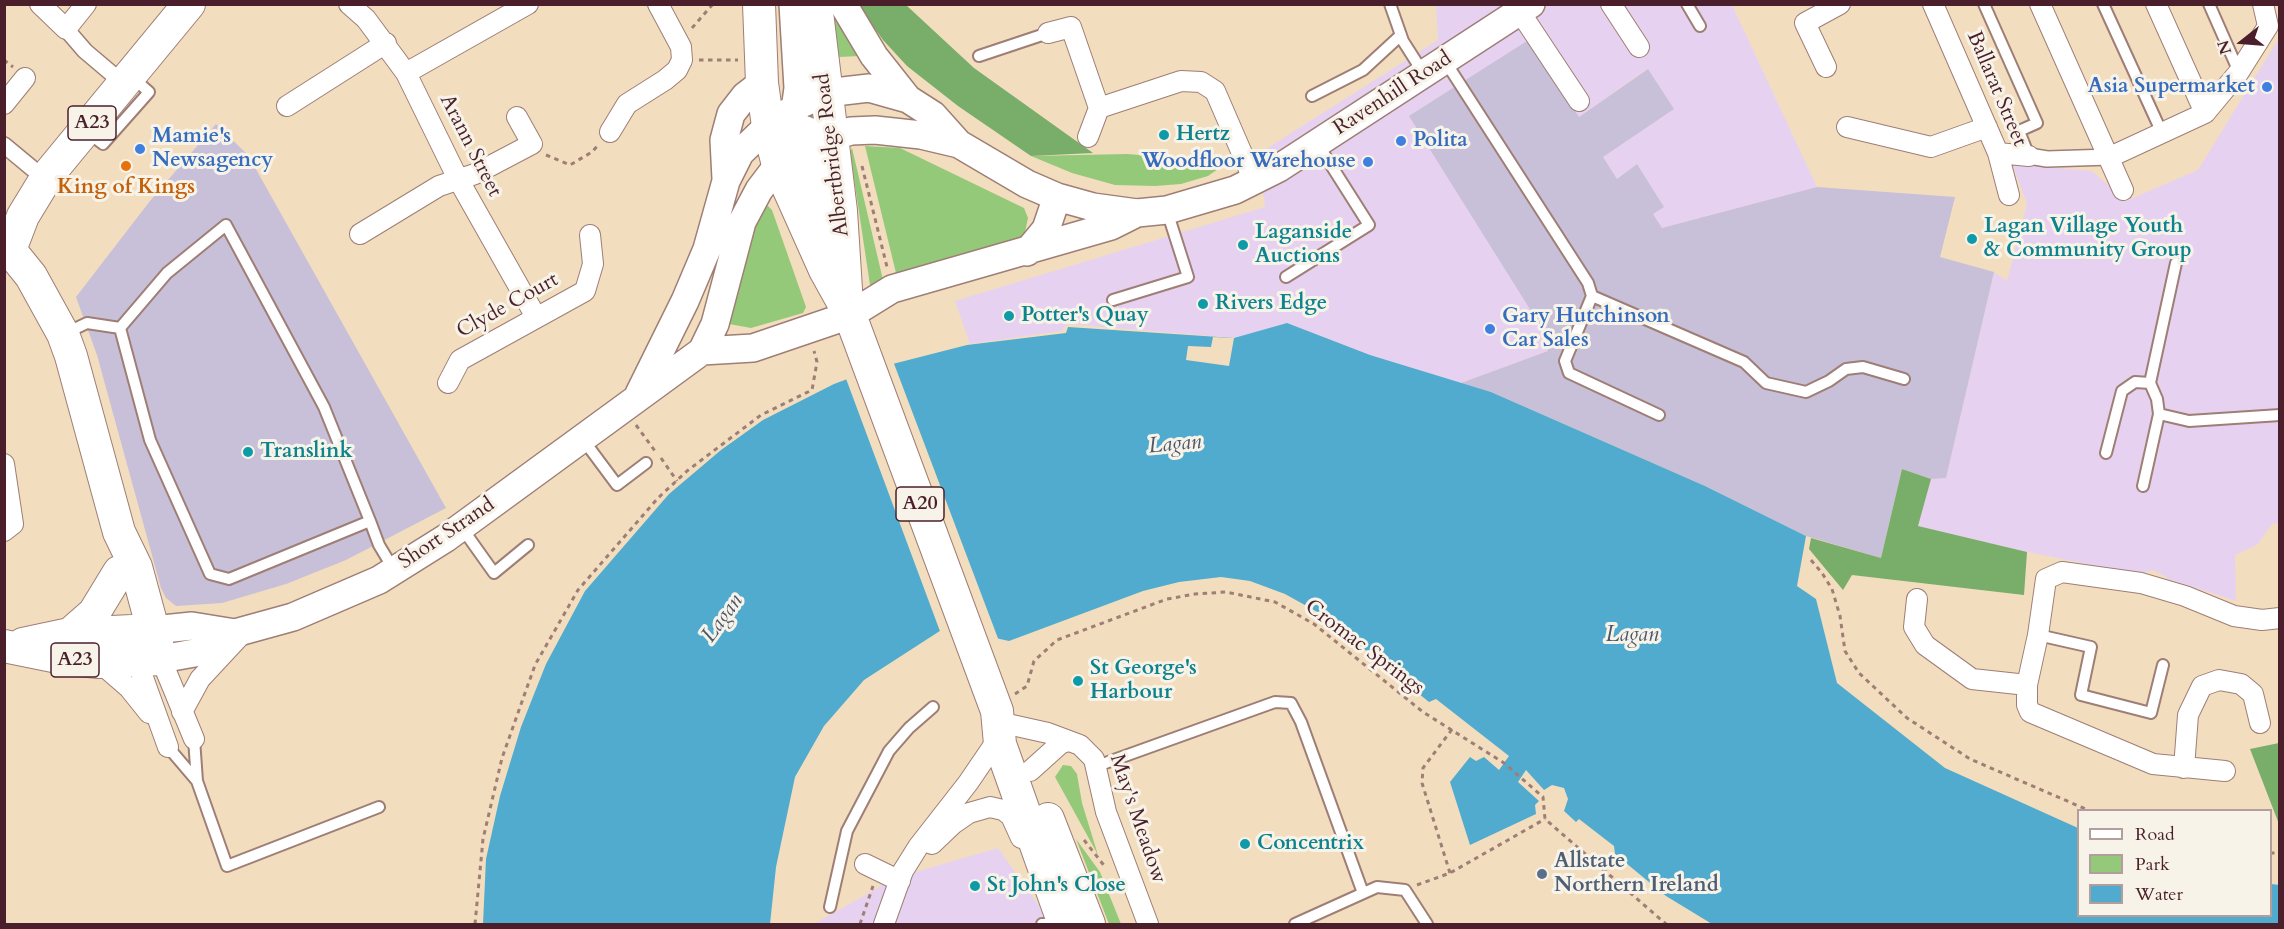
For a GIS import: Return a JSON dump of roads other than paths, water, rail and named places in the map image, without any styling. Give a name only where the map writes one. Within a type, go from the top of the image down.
[{"type":"main road","name":"A23","points":[[141,630],[136,567],[119,532],[63,334],[31,276],[7,251],[23,216],[45,179],[189,4]]},
{"type":"main road","name":"Albertbridge Road","points":[[759,4],[762,83],[768,126],[778,165],[825,270],[849,310],[978,662],[1006,719]]},
{"type":"main road","points":[[778,165],[791,139],[797,106],[793,4]]},
{"type":"main road","name":"Albertbridge Road","points":[[816,4],[826,93],[819,140],[842,221],[849,310]]},
{"type":"main road","points":[[843,4],[874,56],[908,99]]},
{"type":"main road","name":"Ravenhill Road","points":[[778,165],[819,140],[875,130],[921,135],[959,144],[1027,184],[1057,197],[1093,207],[1137,213],[1167,210],[1217,197],[1254,181],[1317,143],[1525,8]]},
{"type":"main road","points":[[726,181],[724,140],[731,114],[745,96],[762,83]]},
{"type":"main road","name":"Ravenhill Road","points":[[826,93],[869,87],[908,99],[933,115],[959,144]]},
{"type":"main road","name":"Short Strand","points":[[630,401],[685,301],[707,249],[726,181],[740,153],[768,126],[797,106],[826,93]]},
{"type":"main road","points":[[819,140],[825,229],[825,270]]},
{"type":"main road","name":"Short Strand","points":[[10,646],[68,659],[99,662],[149,660],[200,652],[241,631],[293,617],[394,571],[461,526],[630,401],[684,366],[702,351],[715,324],[742,222],[759,190],[778,165]]},
{"type":"main road","points":[[1015,256],[1046,228],[1057,197]]},
{"type":"main road","points":[[702,351],[753,348],[813,326],[892,289],[958,269],[1015,256],[1111,226],[1137,213]]},
{"type":"main road","name":"A23","points":[[119,532],[119,572],[141,630],[149,660]]},
{"type":"main road","name":"A23","points":[[70,634],[98,608],[119,572]]},
{"type":"main road","name":"Short Strand","points":[[10,646],[70,634],[192,626],[241,631]]},
{"type":"main road","name":"A20","points":[[1006,719],[1030,771],[1089,924]]},
{"type":"main road","name":"A20","points":[[1006,719],[1042,865],[1052,921]]},
{"type":"street","points":[[40,4],[85,51],[127,80]]},
{"type":"street","points":[[66,29],[86,4]]},
{"type":"street","name":"Arann Street","points":[[349,4],[366,19],[386,43],[406,73],[458,179],[536,317]]},
{"type":"street","points":[[406,73],[528,4]]},
{"type":"street","points":[[610,132],[627,104],[677,70],[680,51],[658,4]]},
{"type":"street","points":[[1611,4],[1639,47]]},
{"type":"street","points":[[1826,67],[1805,23],[1840,4]]},
{"type":"street","name":"Ballarat Street","points":[[1933,4],[1998,153],[2009,195]]},
{"type":"street","points":[[2040,4],[2123,190]]},
{"type":"street","points":[[2156,4],[2205,112]]},
{"type":"street","points":[[1998,153],[2047,159],[2110,157],[2205,112],[2239,72],[2268,26],[2263,4]]},
{"type":"street","points":[[1525,8],[1579,101]]},
{"type":"street","points":[[1048,33],[1071,27],[1099,108],[1088,137]]},
{"type":"street","points":[[287,106],[386,43]]},
{"type":"street","points":[[4,104],[25,78]]},
{"type":"street","points":[[1099,108],[1181,81],[1201,82],[1215,92],[1254,181]]},
{"type":"street","points":[[360,234],[439,186],[475,174],[532,144],[517,117]]},
{"type":"street","points":[[1847,127],[1931,147],[1987,127]]},
{"type":"street","points":[[4,145],[45,179]]},
{"type":"street","name":"Clyde Court","points":[[447,384],[460,360],[585,291],[593,264],[590,236]]},
{"type":"street","points":[[4,464],[13,524],[4,531]]},
{"type":"street","points":[[2225,771],[2153,764],[2030,712],[2027,705],[2027,685],[2038,635],[2046,579],[2062,572],[2141,583],[2185,596],[2234,616],[2262,620],[2280,618]]},
{"type":"street","points":[[1917,599],[1914,627],[1925,645],[1972,679],[2027,685]]},
{"type":"street","points":[[182,712],[200,679],[241,631]]},
{"type":"street","points":[[149,660],[182,712],[194,740]]},
{"type":"street","points":[[149,660],[158,724]]},
{"type":"street","points":[[99,662],[129,688],[158,724],[168,747]]},
{"type":"street","points":[[2184,768],[2188,715],[2202,686],[2219,680],[2241,684],[2253,694],[2260,723]]},
{"type":"street","points":[[884,924],[902,876],[918,847],[968,783],[1006,719]]},
{"type":"street","name":"May's Meadow","points":[[1006,719],[1080,745],[1094,759],[1106,812],[1148,924]]},
{"type":"street","points":[[1030,771],[1060,744],[1068,741]]},
{"type":"street","points":[[902,876],[953,824],[969,813],[990,807],[1003,810],[1011,816],[1027,851],[1042,865]]},
{"type":"street","points":[[854,859],[902,876]]},
{"type":"lane","points":[[1390,4],[1401,35],[1434,67],[1588,283],[1592,296],[1565,361],[1569,373],[1659,416]]},
{"type":"lane","points":[[1687,4],[1700,26]]},
{"type":"lane","points":[[1984,4],[2037,123],[2019,131],[2029,156]]},
{"type":"lane","points":[[2103,4],[2162,133]]},
{"type":"lane","points":[[2209,4],[2239,72]]},
{"type":"lane","points":[[979,56],[1048,33]]},
{"type":"lane","points":[[1312,96],[1363,70],[1401,35]]},
{"type":"lane","points":[[1286,277],[1369,225],[1317,143]]},
{"type":"lane","points":[[1113,300],[1188,277],[1167,210]]},
{"type":"lane","points":[[120,328],[167,273],[226,225],[324,407],[379,545],[394,571]]},
{"type":"lane","points":[[2143,486],[2158,414],[2157,399],[2151,383],[2176,263]]},
{"type":"lane","points":[[1592,296],[1744,362],[1766,383],[1806,392],[1829,381],[1846,369],[1863,367],[1904,379]]},
{"type":"lane","points":[[63,334],[87,323],[120,328]]},
{"type":"lane","points":[[120,328],[150,440],[210,574],[229,579],[370,521]]},
{"type":"lane","points":[[2106,453],[2122,391],[2135,382],[2151,383]]},
{"type":"lane","points":[[2158,414],[2188,421],[2280,415]]},
{"type":"lane","points":[[582,438],[617,485],[646,463]]},
{"type":"lane","points":[[461,526],[494,573],[528,545]]},
{"type":"lane","points":[[2038,635],[2091,647],[2081,695],[2151,713],[2163,665]]},
{"type":"lane","points":[[1096,766],[1275,702],[1291,703],[1301,722],[1363,893]]},
{"type":"lane","points":[[830,907],[854,859],[847,831],[889,751],[909,728],[933,707]]},
{"type":"lane","points":[[194,740],[197,781],[227,866],[379,807]]},
{"type":"lane","points":[[168,747],[197,781]]},
{"type":"lane","points":[[1295,924],[1377,887],[1405,890],[1427,924]]},
{"type":"water","name":"Lagan","points":[[1287,323],[1370,355],[1491,392],[1705,486],[1806,536],[1797,586],[1816,599],[1837,683],[1945,768],[2077,828],[2077,917],[2272,917],[2272,884],[2280,885],[2279,924],[1712,924],[1666,896],[1615,854],[1614,846],[1579,819],[1576,822],[1564,811],[1568,799],[1564,788],[1552,785],[1544,790],[1526,770],[1518,782],[1539,801],[1535,805],[1536,814],[1470,845],[1450,782],[1470,757],[1476,761],[1484,757],[1499,770],[1509,756],[1436,699],[1429,702],[1321,614],[1285,594],[1250,581],[1221,577],[1179,582],[1143,591],[1009,641],[946,627],[864,680],[824,726],[795,777],[776,867],[770,924],[483,924],[486,859],[500,796],[521,727],[546,664],[585,591],[669,494],[721,450],[763,420],[834,384],[877,368],[967,345],[1066,333],[1068,327],[1234,338]]},
{"type":"place","name":"Asia Supermarket","points":[[2267,87]]},
{"type":"place","name":"Hertz","points":[[1164,135]]},
{"type":"place","name":"Polita","points":[[1401,141]]},
{"type":"place","name":"Mamie's Newsagency","points":[[140,149]]},
{"type":"place","name":"Woodfloor Warehouse","points":[[1368,162]]},
{"type":"place","name":"King of Kings","points":[[126,166]]},
{"type":"place","name":"Lagan Village Youth & Community Group","points":[[1972,239]]},
{"type":"place","name":"Laganside Auctions","points":[[1243,245]]},
{"type":"place","name":"Rivers Edge","points":[[1203,304]]},
{"type":"place","name":"Potter's Quay","points":[[1009,316]]},
{"type":"place","name":"Gary Hutchinson Car Sales","points":[[1490,329]]},
{"type":"place","name":"Translink","points":[[248,452]]},
{"type":"place","name":"St George's Harbour","points":[[1078,681]]},
{"type":"place","name":"Concentrix","points":[[1245,844]]},
{"type":"place","name":"Allstate Northern Ireland","points":[[1542,874]]},
{"type":"place","name":"St John's Close","points":[[975,886]]}]
